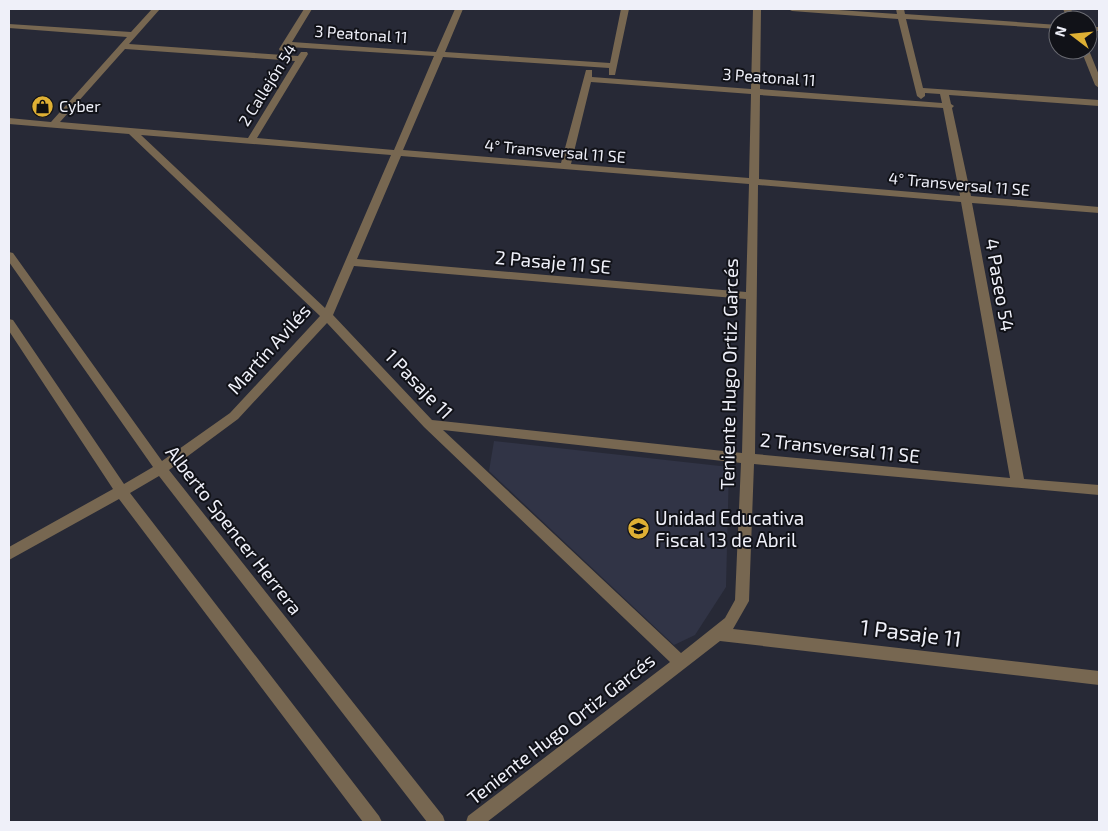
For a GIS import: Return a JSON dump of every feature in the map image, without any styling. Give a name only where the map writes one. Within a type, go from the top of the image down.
[{"type":"street","points":[[53,125],[156,9]]},
{"type":"street","name":"2 Callejón 54","points":[[278,57],[308,9]]},
{"type":"street","name":"Martín Avilés","points":[[9,554],[161,469],[234,416],[327,316],[459,9]]},
{"type":"street","points":[[610,81],[625,9]]},
{"type":"street","name":"Teniente Hugo Ortiz Garcés","points":[[474,822],[718,634],[730,623],[742,601],[748,458],[757,9]]},
{"type":"street","points":[[792,9],[900,12],[1048,26]]},
{"type":"street","points":[[900,12],[922,104]]},
{"type":"street","points":[[9,26],[133,35]]},
{"type":"street","name":"3 Peatonal 11","points":[[286,44],[614,66]]},
{"type":"street","name":"3 Peatonal 11","points":[[122,46],[301,59]]},
{"type":"street","name":"2 Callejón 54","points":[[251,141],[310,46]]},
{"type":"street","points":[[1089,60],[1099,85]]},
{"type":"street","points":[[565,166],[591,64]]},
{"type":"street","name":"3 Peatonal 11","points":[[587,79],[949,106]]},
{"type":"street","points":[[920,90],[1099,103]]},
{"type":"street","name":"4 Paseo 54","points":[[944,92],[949,106],[1018,484]]},
{"type":"street","name":"4° Transversal 11 SE","points":[[9,121],[1099,210]]},
{"type":"street","name":"1 Pasaje 11","points":[[132,131],[327,316],[428,424],[680,662]]},
{"type":"street","name":"Alberto Spencer Herrera","points":[[9,255],[161,469],[437,822]]},
{"type":"street","name":"2 Pasaje 11 SE","points":[[351,262],[752,296]]},
{"type":"street","points":[[9,323],[122,492],[373,822]]},
{"type":"street","name":"2 Transversal 11 SE","points":[[428,424],[748,458],[1099,490]]},
{"type":"street","name":"1 Pasaje 11","points":[[718,634],[1099,678]]},
{"type":"shaded area","name":"Unidad Educativa Fiscal 13 de Abril","points":[[494,441],[729,467],[726,587],[695,635],[674,645],[489,471]]},
{"type":"place","name":"Cyber","points":[[43,106]]},
{"type":"place","name":"Unidad Educativa Fiscal 13 de Abril","points":[[639,529]]}]
